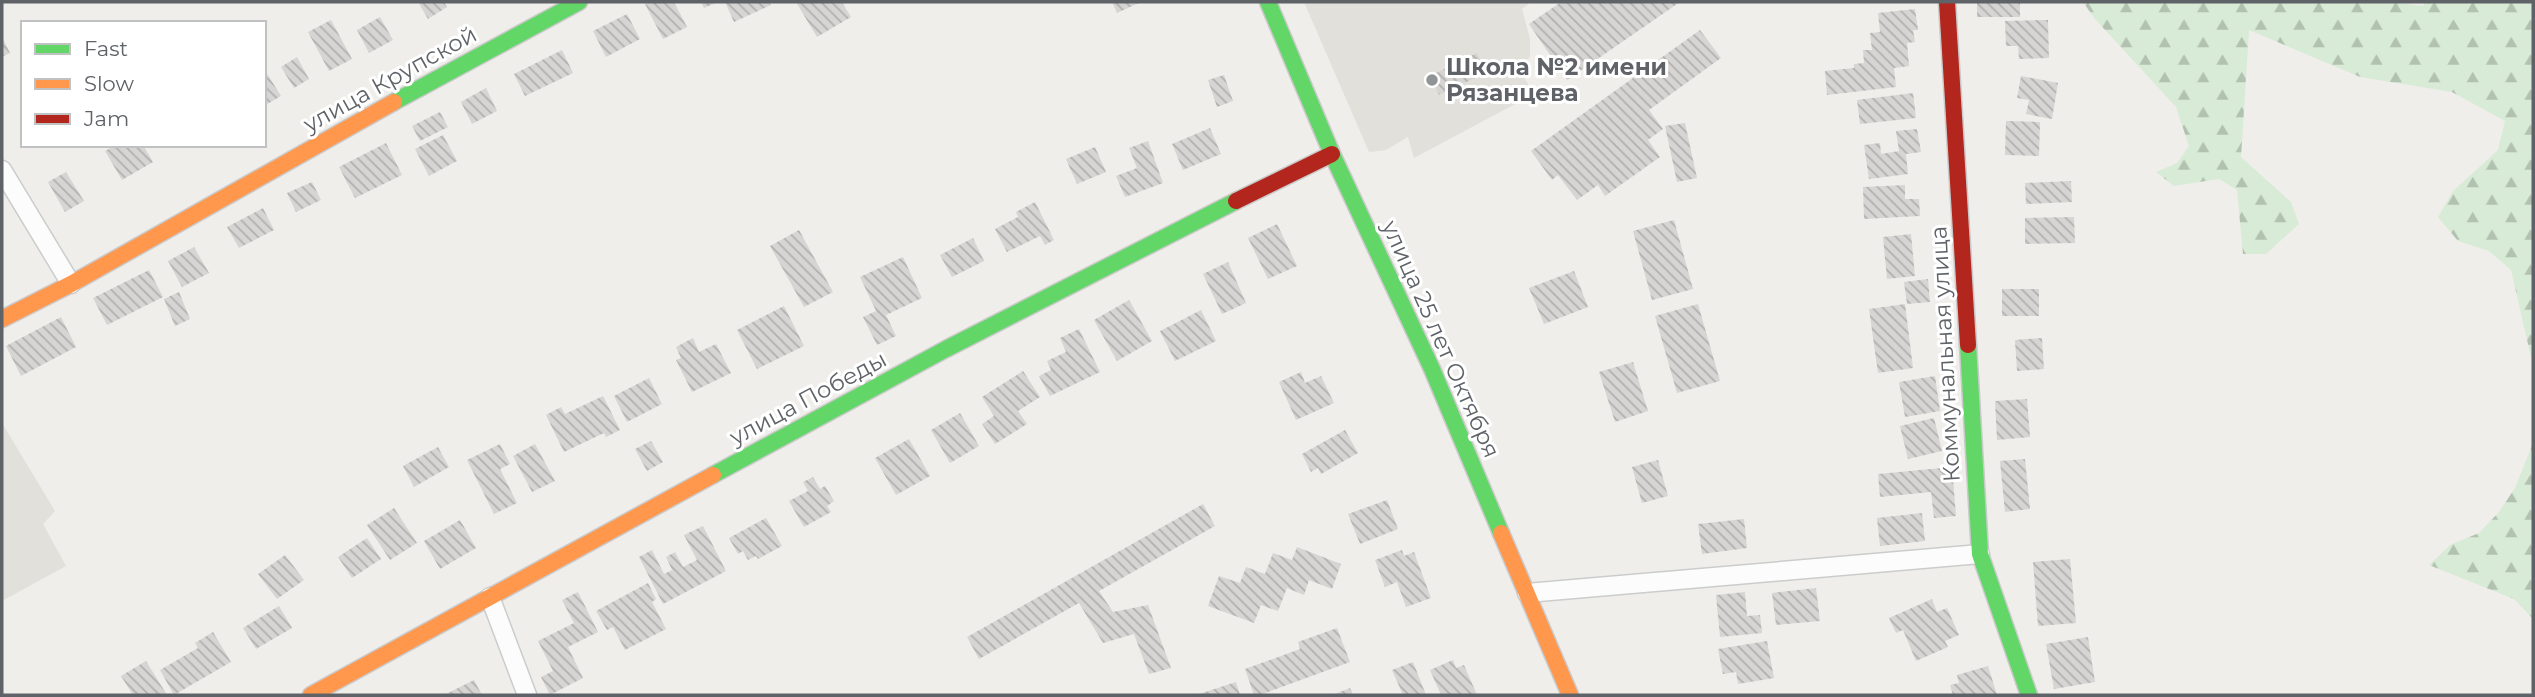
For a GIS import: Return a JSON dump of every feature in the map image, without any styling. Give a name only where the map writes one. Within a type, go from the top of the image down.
[{"type":"street","name":"улица Крупской","points":[[2,319],[71,284],[383,108],[579,2]]},
{"type":"street","name":"улица 25 лет Октября","points":[[1268,2],[1332,153],[1432,369],[1570,695]]},
{"type":"street","name":"Коммунальная улица","points":[[1947,2],[1980,554],[2029,695]]},
{"type":"street","name":"улица Победы","points":[[311,695],[608,531],[1016,312],[1332,153]]},
{"type":"street","points":[[2,170],[71,284]]},
{"type":"street","points":[[1527,593],[1980,554]]},
{"type":"street","points":[[490,597],[527,695]]},
{"type":"shaded area","name":"Школа №2 имени Рязанцева","points":[[1304,2],[1531,2],[1522,9],[1530,39],[1530,57],[1518,67],[1534,94],[1414,158],[1408,137],[1386,150],[1369,152]]},
{"type":"shaded area","points":[[2,423],[55,511],[43,524],[66,566],[2,601]]},
{"type":"green space","points":[[2083,2],[2390,2],[2423,6],[2425,2],[2533,2],[2533,366],[2511,270],[2489,251],[2458,241],[2438,217],[2453,191],[2498,150],[2505,121],[2452,92],[2360,77],[2249,30],[2241,157],[2291,202],[2299,224],[2266,254],[2243,254],[2237,190],[2219,179],[2174,186],[2156,172],[2177,163],[2189,146],[2176,107],[2095,19]]},
{"type":"green space","points":[[2533,443],[2533,619],[2514,599],[2429,565],[2450,545],[2479,533],[2499,512],[2515,488]]},
{"type":"building","points":[[418,2],[444,2],[447,7],[428,19]]},
{"type":"building","points":[[674,2],[687,27],[663,39],[645,4]]},
{"type":"building","points":[[701,2],[718,2],[704,8]]},
{"type":"building","points":[[725,2],[769,2],[771,5],[734,22]]},
{"type":"building","points":[[796,2],[842,2],[851,17],[817,37]]},
{"type":"building","points":[[1112,2],[1141,2],[1117,13]]},
{"type":"building","points":[[1561,2],[1680,2],[1567,80],[1529,24]]},
{"type":"building","points":[[1977,2],[2020,2],[2020,17],[1977,17]]},
{"type":"building","points":[[1915,9],[1918,30],[1913,30],[1915,42],[1907,43],[1909,66],[1894,68],[1896,87],[1827,95],[1825,71],[1854,68],[1854,64],[1864,63],[1863,50],[1872,50],[1870,33],[1880,32],[1878,13]]},
{"type":"building","points":[[627,14],[640,39],[606,57],[593,31]]},
{"type":"building","points":[[380,17],[393,40],[369,53],[357,30]]},
{"type":"building","points":[[331,20],[352,59],[329,71],[308,32]]},
{"type":"building","points":[[2048,20],[2049,58],[2019,59],[2018,46],[2006,46],[2005,21]]},
{"type":"building","points":[[1700,30],[1721,58],[1649,110],[1663,129],[1648,140],[1660,157],[1605,196],[1598,185],[1577,200],[1558,175],[1552,180],[1531,151]]},
{"type":"building","points":[[2,37],[10,53],[2,57]]},
{"type":"building","points":[[562,50],[573,73],[525,96],[514,74]]},
{"type":"building","points":[[1477,53],[1486,73],[1439,95],[1430,76]]},
{"type":"building","points":[[297,57],[309,79],[294,88],[281,67]]},
{"type":"building","points":[[266,72],[281,96],[266,105]]},
{"type":"building","points":[[1224,75],[1233,101],[1217,107],[1208,80]]},
{"type":"building","points":[[2021,76],[2058,83],[2052,119],[2026,114],[2029,100],[2017,98]]},
{"type":"building","points":[[486,88],[497,111],[472,124],[461,102]]},
{"type":"building","points":[[1913,93],[1916,118],[1860,124],[1857,100]]},
{"type":"building","points":[[440,112],[448,127],[420,141],[412,126]]},
{"type":"building","points":[[2006,121],[2040,122],[2039,156],[2005,155]]},
{"type":"building","points":[[1685,123],[1697,178],[1677,182],[1665,126]]},
{"type":"building","points":[[1210,128],[1221,154],[1183,170],[1172,144]]},
{"type":"building","points":[[1917,129],[1921,152],[1906,154],[1908,174],[1869,179],[1864,145],[1880,143],[1881,154],[1899,151],[1896,131]]},
{"type":"building","points":[[443,135],[457,161],[429,176],[415,149]]},
{"type":"building","points":[[1148,141],[1163,183],[1125,197],[1116,176],[1137,168],[1129,148]]},
{"type":"building","points":[[386,143],[402,175],[355,198],[339,167]]},
{"type":"building","points":[[112,147],[144,147],[153,162],[122,180],[105,151]]},
{"type":"building","points":[[1095,147],[1106,172],[1077,184],[1066,159]]},
{"type":"building","points":[[66,172],[84,201],[65,212],[48,182]]},
{"type":"building","points":[[2071,181],[2072,202],[2026,204],[2025,183]]},
{"type":"building","points":[[312,182],[321,200],[296,212],[287,193]]},
{"type":"building","points":[[1905,185],[1905,199],[1919,199],[1920,216],[1864,219],[1863,187]]},
{"type":"building","points":[[1035,202],[1054,240],[1045,245],[1040,236],[1007,252],[995,229],[1018,217],[1016,212]]},
{"type":"building","points":[[263,208],[274,230],[239,248],[227,227]]},
{"type":"building","points":[[2074,217],[2075,243],[2025,244],[2025,218]]},
{"type":"building","points":[[1674,220],[1693,289],[1652,300],[1633,231]]},
{"type":"building","points":[[1277,224],[1297,266],[1268,279],[1248,238]]},
{"type":"building","points":[[799,230],[833,292],[804,307],[770,246]]},
{"type":"building","points":[[1911,234],[1915,276],[1887,279],[1883,237]]},
{"type":"building","points":[[973,238],[984,261],[952,277],[940,255]]},
{"type":"building","points":[[194,247],[209,273],[182,287],[168,261]]},
{"type":"building","points":[[903,257],[922,298],[886,315],[896,336],[877,345],[863,317],[876,311],[860,277]]},
{"type":"building","points":[[1228,262],[1246,303],[1222,314],[1203,274]]},
{"type":"building","points":[[149,270],[163,297],[107,325],[93,298]]},
{"type":"building","points":[[1574,271],[1588,307],[1544,324],[1529,288]]},
{"type":"building","points":[[1928,279],[1930,302],[1907,304],[1904,282]]},
{"type":"building","points":[[2002,289],[2039,289],[2039,316],[2002,316]]},
{"type":"building","points":[[179,292],[190,319],[175,326],[164,299]]},
{"type":"building","points":[[1129,300],[1152,341],[1117,361],[1094,320]]},
{"type":"building","points":[[1698,304],[1720,381],[1677,393],[1655,316]]},
{"type":"building","points":[[1905,304],[1913,368],[1878,373],[1869,309]]},
{"type":"building","points":[[784,306],[804,346],[757,369],[737,330]]},
{"type":"building","points":[[1201,310],[1216,341],[1175,361],[1160,331]]},
{"type":"building","points":[[61,317],[76,347],[21,376],[6,346]]},
{"type":"building","points":[[1079,329],[1100,372],[1050,396],[1039,376],[1051,370],[1047,361],[1066,352],[1060,338]]},
{"type":"building","points":[[693,338],[699,352],[716,344],[731,373],[692,392],[676,360],[681,358],[676,347]]},
{"type":"building","points":[[2042,338],[2044,369],[2017,371],[2015,340]]},
{"type":"building","points":[[1633,362],[1648,411],[1615,422],[1599,372]]},
{"type":"building","points":[[1023,371],[1040,397],[1018,411],[1027,424],[995,444],[982,424],[994,416],[982,397]]},
{"type":"building","points":[[1301,372],[1305,383],[1321,376],[1334,403],[1296,420],[1279,382]]},
{"type":"building","points":[[1935,376],[1940,411],[1905,417],[1899,382]]},
{"type":"building","points":[[649,378],[662,404],[627,422],[614,396]]},
{"type":"building","points":[[603,396],[620,430],[606,437],[604,433],[564,452],[546,415],[561,407],[565,414]]},
{"type":"building","points":[[2027,399],[2030,437],[1997,440],[1995,401]]},
{"type":"building","points":[[960,413],[979,446],[950,463],[931,430]]},
{"type":"building","points":[[1934,418],[1942,451],[1908,459],[1900,426]]},
{"type":"building","points":[[1345,430],[1358,453],[1321,474],[1318,468],[1311,472],[1302,454]]},
{"type":"building","points":[[909,439],[930,476],[896,495],[875,458]]},
{"type":"building","points":[[651,441],[663,462],[647,471],[635,449]]},
{"type":"building","points":[[500,444],[510,464],[500,469],[517,503],[494,514],[467,460]]},
{"type":"building","points":[[535,444],[555,481],[532,492],[513,456]]},
{"type":"building","points":[[438,447],[449,467],[414,487],[403,466]]},
{"type":"building","points":[[2025,459],[2030,509],[2005,512],[2000,461]]},
{"type":"building","points":[[1658,460],[1668,496],[1642,503],[1632,467]]},
{"type":"building","points":[[1952,467],[1956,516],[1934,518],[1931,492],[1880,497],[1878,474]]},
{"type":"building","points":[[813,477],[820,489],[825,486],[834,501],[827,506],[831,512],[804,527],[789,501],[808,491],[803,482]]},
{"type":"building","points":[[1387,500],[1398,529],[1360,544],[1348,514]]},
{"type":"building","points":[[1203,504],[1215,526],[1099,591],[1113,612],[1148,605],[1171,668],[1149,674],[1134,634],[1103,643],[1079,603],[979,659],[967,637]]},
{"type":"building","points":[[394,508],[417,543],[390,560],[367,525]]},
{"type":"building","points":[[1922,513],[1925,541],[1880,546],[1877,518]]},
{"type":"building","points":[[766,518],[782,546],[758,559],[756,556],[748,560],[743,551],[738,554],[729,538]]},
{"type":"building","points":[[1744,519],[1747,548],[1702,554],[1698,524]]},
{"type":"building","points":[[460,520],[476,548],[440,569],[424,541]]},
{"type":"building","points":[[703,526],[726,571],[663,604],[639,557],[652,550],[664,574],[672,570],[666,557],[675,552],[683,567],[697,560],[684,535]]},
{"type":"building","points":[[367,538],[381,559],[352,578],[338,557]]},
{"type":"building","points":[[1297,547],[1341,564],[1332,589],[1309,580],[1304,595],[1287,588],[1278,611],[1261,605],[1254,623],[1208,606],[1219,576],[1240,583],[1246,567],[1265,574],[1273,553],[1292,560]]},
{"type":"building","points":[[1402,550],[1404,556],[1414,552],[1431,598],[1406,607],[1397,582],[1385,587],[1375,560]]},
{"type":"building","points":[[285,555],[304,580],[277,599],[258,574]]},
{"type":"building","points":[[2070,559],[2076,623],[2038,626],[2033,562]]},
{"type":"building","points":[[648,583],[656,599],[652,602],[666,629],[625,650],[613,627],[607,630],[596,611]]},
{"type":"building","points":[[1816,588],[1820,621],[1776,625],[1772,593]]},
{"type":"building","points":[[578,592],[598,632],[568,647],[583,678],[550,695],[541,677],[553,671],[538,641],[574,623],[562,600]]},
{"type":"building","points":[[1745,592],[1747,616],[1760,615],[1762,633],[1720,637],[1716,595]]},
{"type":"building","points":[[1932,599],[1937,612],[1947,608],[1959,635],[1945,641],[1948,647],[1916,661],[1903,630],[1896,633],[1889,618]]},
{"type":"building","points":[[279,606],[292,628],[256,649],[243,628]]},
{"type":"building","points":[[1337,628],[1350,662],[1254,695],[1245,669],[1300,649],[1298,642]]},
{"type":"building","points":[[213,632],[231,662],[174,695],[160,670],[198,648],[195,643]]},
{"type":"building","points":[[2088,637],[2095,682],[2054,689],[2046,644]]},
{"type":"building","points":[[1767,641],[1774,678],[1738,684],[1736,672],[1723,674],[1718,649]]},
{"type":"building","points":[[1453,660],[1456,668],[1464,665],[1477,695],[1441,695],[1430,670]]},
{"type":"building","points":[[146,661],[167,695],[133,695],[121,676]]},
{"type":"building","points":[[1413,662],[1426,695],[1403,695],[1392,670]]},
{"type":"building","points":[[1988,666],[1997,695],[1953,695],[1950,685],[1959,683],[1957,675]]},
{"type":"building","points":[[474,680],[482,695],[444,695]]},
{"type":"building","points":[[1236,682],[1240,695],[1196,695]]},
{"type":"building","points":[[1350,688],[1353,695],[1332,695]]},
{"type":"traffic: fast","points":[[394,102],[579,2]]},
{"type":"traffic: fast","points":[[1268,2],[1332,154],[1432,369],[1501,533]]},
{"type":"traffic: fast","points":[[713,475],[946,349],[1236,201]]},
{"type":"traffic: fast","points":[[1968,345],[1980,554],[2029,695]]},
{"type":"traffic: slow","points":[[2,319],[71,284],[394,102]]},
{"type":"traffic: slow","points":[[311,695],[713,475]]},
{"type":"traffic: slow","points":[[1501,533],[1570,695]]},
{"type":"traffic: jam","points":[[1947,2],[1968,345]]},
{"type":"traffic: jam","points":[[1236,201],[1332,154]]},
{"type":"place","name":"Школа №2 имени Рязанцева","points":[[1432,80]]}]
